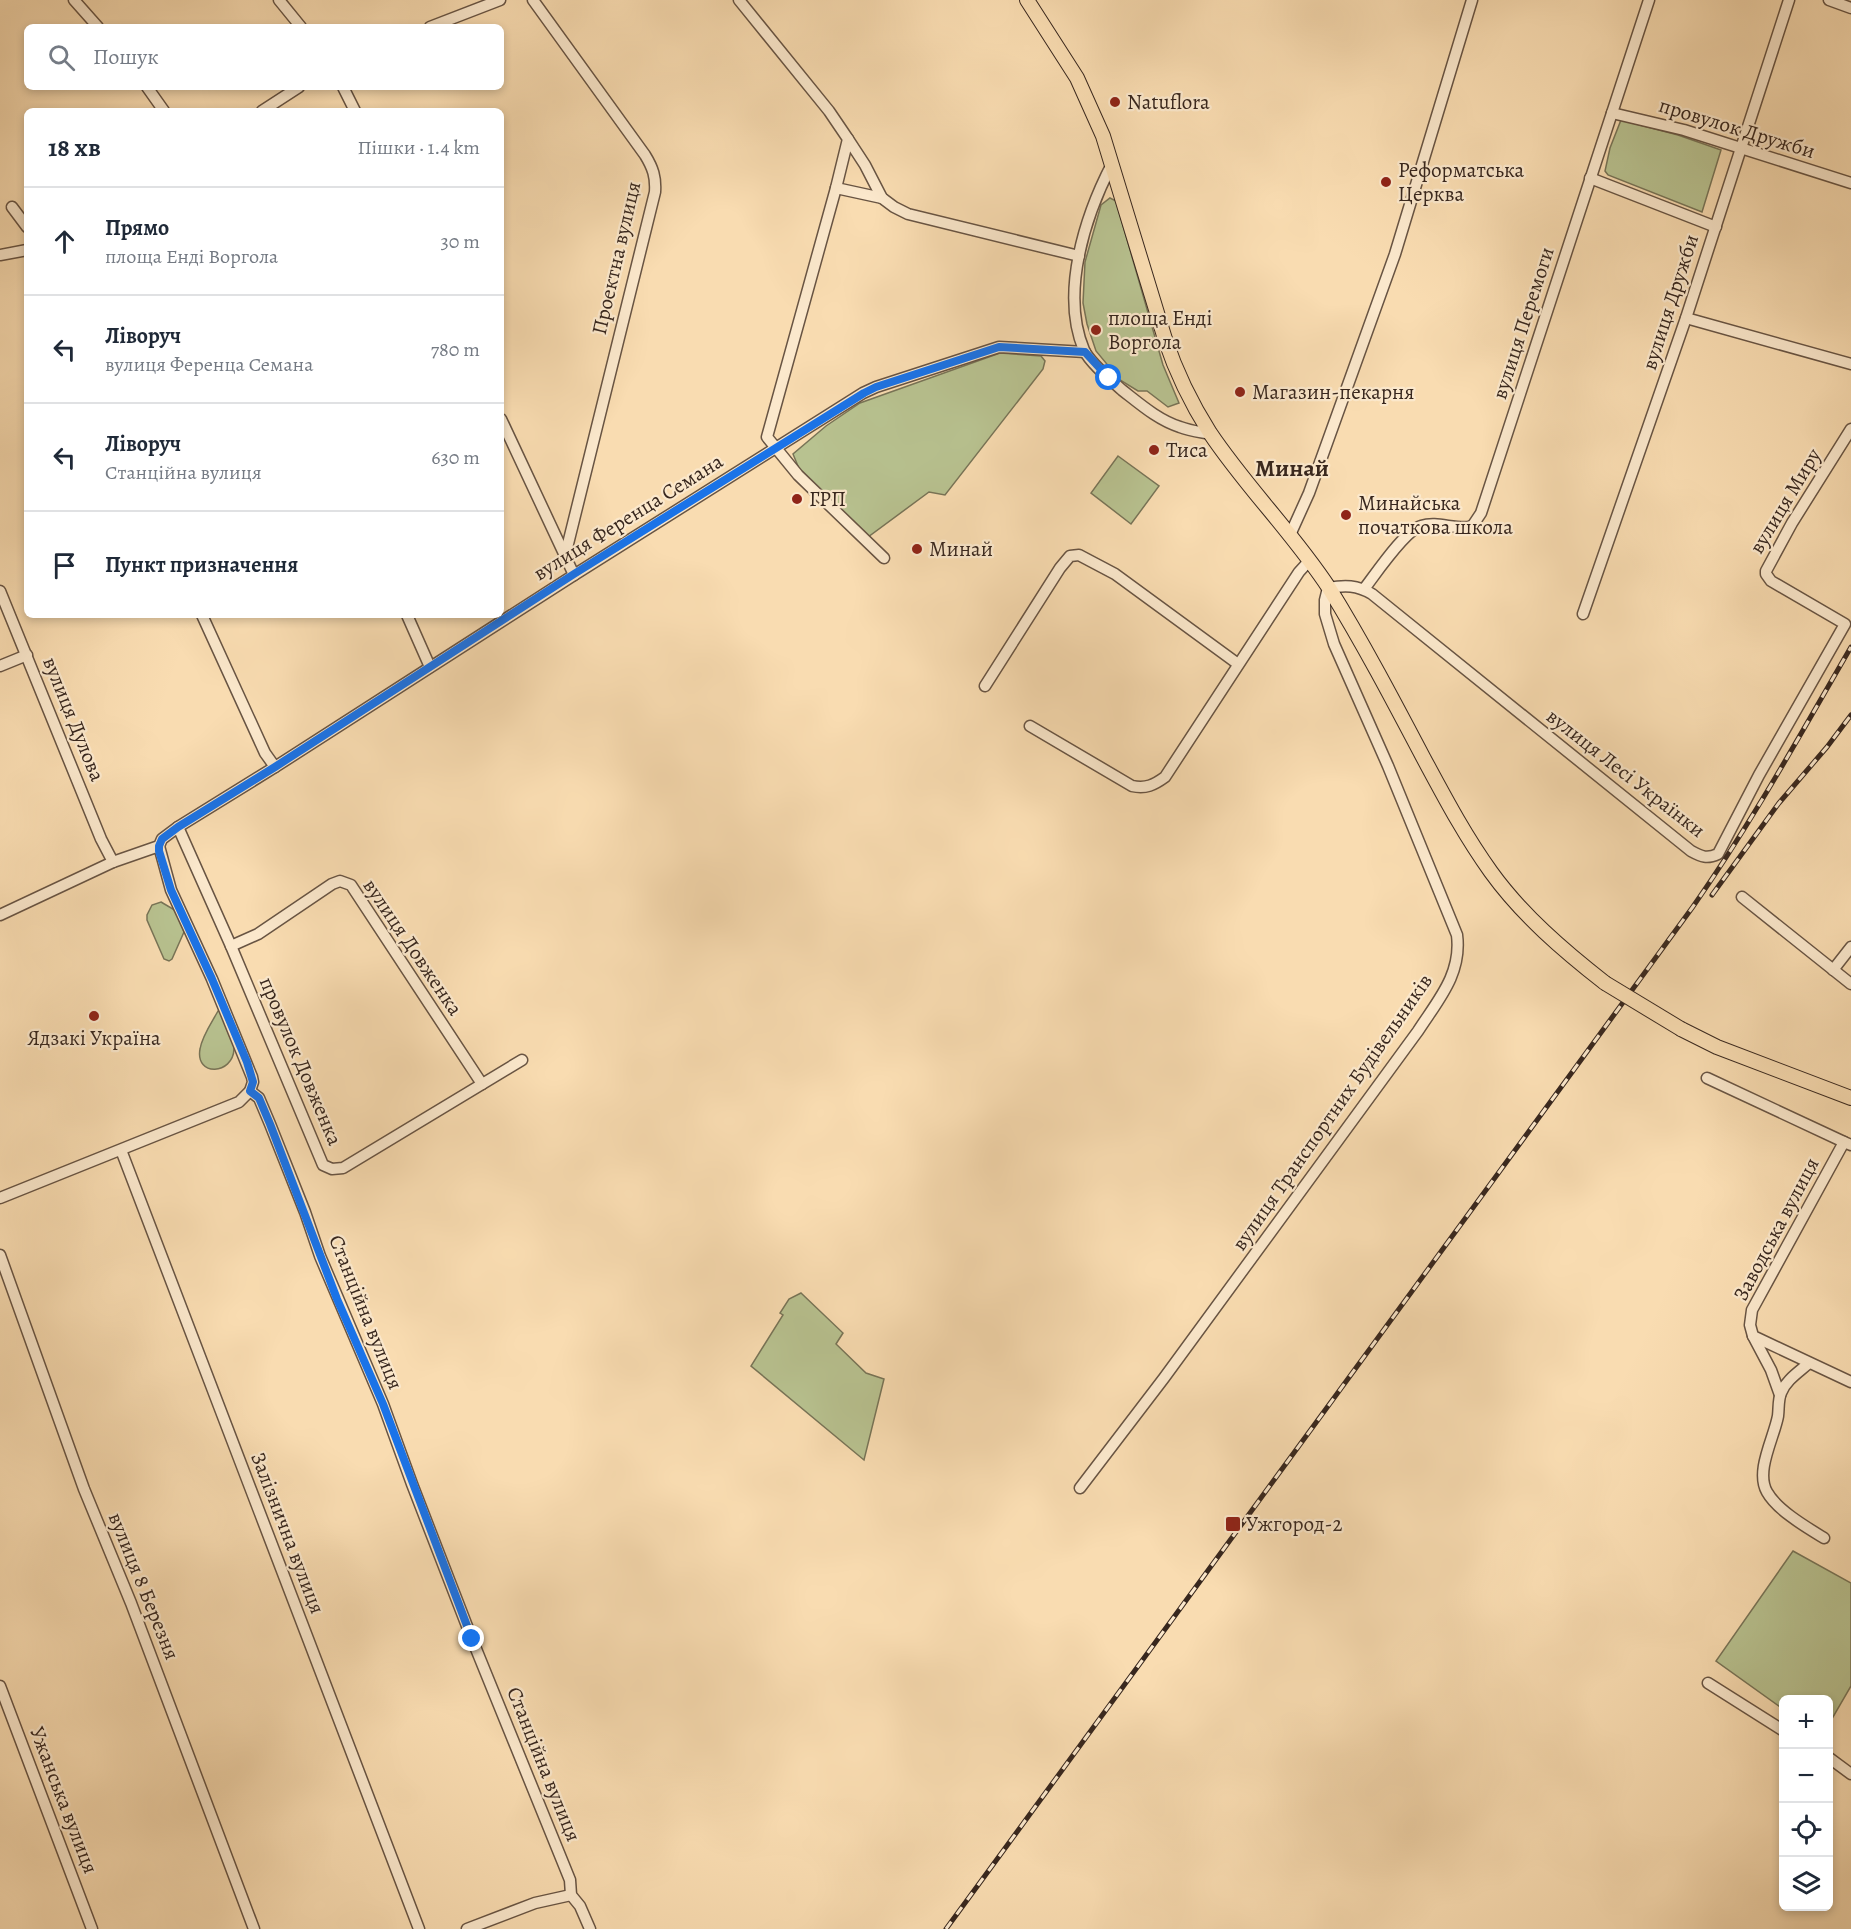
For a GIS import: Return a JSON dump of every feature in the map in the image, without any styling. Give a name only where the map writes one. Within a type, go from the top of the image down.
[{"type":"main road","points":[[1027,0],[1077,78],[1103,136],[1173,361],[1190,399],[1211,434],[1290,535],[1328,588],[1463,831],[1493,874],[1550,938],[1605,983],[1681,1029],[1717,1047],[1851,1098]]},
{"type":"street","points":[[74,0],[95,24]]},
{"type":"street","points":[[279,0],[299,24]]},
{"type":"street","points":[[438,24],[501,0]]},
{"type":"street","name":"Проектна вулиця","points":[[533,0],[645,155],[653,168],[656,179],[655,192],[565,556]]},
{"type":"street","points":[[739,0],[829,111],[865,165],[882,198]]},
{"type":"street","points":[[1290,535],[1309,493],[1395,254],[1472,0]]},
{"type":"street","name":"вулиця Перемоги","points":[[1364,589],[1415,528],[1438,524],[1469,527],[1477,521],[1481,513],[1649,0]]},
{"type":"street","name":"вулиця Дружби","points":[[1583,614],[1686,318],[1743,148],[1789,0]]},
{"type":"street","points":[[1829,0],[1851,8]]},
{"type":"street","points":[[149,90],[162,108]]},
{"type":"street","points":[[267,108],[294,90]]},
{"type":"street","points":[[344,90],[354,108]]},
{"type":"street","name":"провулок Дружби","points":[[1612,113],[1684,130],[1851,183]]},
{"type":"street","points":[[848,139],[768,437],[798,475],[884,558]]},
{"type":"street","points":[[1112,164],[1094,201],[1079,256],[1075,302],[1076,325],[1085,352],[1109,378],[1144,408],[1180,427],[1211,434]]},
{"type":"street","points":[[1590,178],[1716,227]]},
{"type":"street","points":[[836,188],[882,198],[908,214],[1079,256]]},
{"type":"street","points":[[12,207],[24,223]]},
{"type":"street","points":[[0,255],[24,251]]},
{"type":"street","points":[[1686,318],[1851,364]]},
{"type":"street","name":"вулиця Ференца Семана","points":[[0,915],[113,862],[159,846],[162,839],[178,827],[774,447],[829,416],[854,398],[876,387],[988,350],[1008,347],[1085,352]]},
{"type":"street","points":[[504,425],[574,574]]},
{"type":"street","name":"вулиця Миру","points":[[1845,624],[1771,581],[1766,574],[1767,568],[1792,523],[1851,429]]},
{"type":"street","points":[[985,686],[1060,568],[1070,556],[1079,555],[1115,574],[1238,664]]},
{"type":"street","points":[[1030,726],[1132,786],[1144,788],[1156,783],[1165,777],[1299,572],[1309,561]]},
{"type":"street","points":[[1328,588],[1344,585],[1364,589]]},
{"type":"street","name":"вулиця Транспортних Будівельників","points":[[1080,1488],[1164,1378],[1418,1031],[1447,987],[1455,967],[1459,951],[1457,935],[1388,766],[1334,644],[1325,614],[1328,588]]},
{"type":"street","name":"вулиця Лесі Українки","points":[[1364,589],[1692,851],[1709,858],[1718,854],[1759,775],[1845,624]]},
{"type":"street","name":"вулиця Дулова","points":[[0,591],[113,862]]},
{"type":"street","points":[[203,618],[265,753],[275,767]]},
{"type":"street","points":[[408,618],[430,667]]},
{"type":"street","points":[[0,666],[27,655]]},
{"type":"street","name":"провулок Довженка","points":[[178,827],[323,1165],[332,1169],[343,1168],[522,1060]]},
{"type":"street","name":"Станційна вулиця","points":[[159,846],[171,890],[247,1062],[253,1082],[250,1091],[259,1098],[263,1106],[337,1299],[383,1404],[472,1639],[570,1880],[571,1895],[580,1906],[590,1929]]},
{"type":"street","name":"вулиця Довженка","points":[[231,946],[258,934],[332,884],[340,881],[351,885],[482,1084]]},
{"type":"street","points":[[1742,897],[1851,984]]},
{"type":"street","points":[[1833,970],[1851,947]]},
{"type":"street","name":"Заводська вулиця","points":[[1707,1078],[1847,1144],[1752,1310],[1750,1325],[1780,1395],[1778,1416],[1763,1470],[1764,1484],[1774,1501],[1806,1527],[1824,1538]]},
{"type":"street","points":[[0,1198],[238,1102],[244,1099],[250,1091]]},
{"type":"street","name":"Залізнична вулиця","points":[[121,1150],[419,1929]]},
{"type":"street","name":"вулиця 8 Березня","points":[[0,1255],[84,1489],[131,1603],[254,1929]]},
{"type":"street","points":[[1753,1336],[1851,1382]]},
{"type":"street","points":[[1780,1395],[1791,1378],[1809,1363]]},
{"type":"street","points":[[1708,1683],[1779,1728]]},
{"type":"street","name":"Ужанська вулиця","points":[[0,1686],[92,1929]]},
{"type":"street","points":[[1833,1761],[1851,1774]]},
{"type":"street","points":[[467,1929],[535,1904],[571,1895]]},
{"type":"green space","points":[[1621,120],[1678,135],[1721,150],[1702,212],[1608,175],[1605,171],[1610,148]]},
{"type":"green space","points":[[1110,198],[1116,201],[1163,365],[1179,403],[1168,407],[1147,391],[1138,391],[1120,380],[1096,351],[1087,324],[1083,303],[1085,262],[1101,205]]},
{"type":"green space","points":[[1000,353],[1041,356],[1045,361],[1043,369],[945,495],[929,492],[868,537],[800,471],[793,454],[826,426],[860,403]]},
{"type":"green space","points":[[1118,456],[1159,486],[1131,524],[1091,493]]},
{"type":"green space","points":[[161,902],[178,912],[184,932],[169,961],[164,959],[147,920],[152,905]]},
{"type":"green space","points":[[220,1010],[234,1049],[228,1064],[221,1068],[208,1068],[200,1058],[200,1049],[208,1029]]},
{"type":"green space","points":[[801,1293],[843,1333],[836,1344],[866,1373],[884,1379],[864,1460],[751,1366],[783,1315],[780,1313],[789,1299]]},
{"type":"green space","points":[[1793,1551],[1851,1583],[1851,1686],[1833,1717],[1833,1695],[1779,1695],[1779,1706],[1716,1661]]},
{"type":"railway","points":[[946,1929],[1692,908],[1755,812],[1851,647]]},
{"type":"railway","points":[[1712,895],[1779,803],[1851,715]]},
{"type":"place","name":"Natuflora","points":[[1115,102]]},
{"type":"place","name":"Реформатська Церква","points":[[1386,182]]},
{"type":"place","name":"площа Енді Воргола","points":[[1096,330]]},
{"type":"place","name":"Магазин-пекарня","points":[[1240,392]]},
{"type":"place","name":"Тиса","points":[[1154,450]]},
{"type":"place","name":"ГРП","points":[[797,499]]},
{"type":"place","name":"Минайська початкова школа","points":[[1346,515]]},
{"type":"place","name":"Минай","points":[[917,549]]},
{"type":"place","name":"Ядзакі Україна","points":[[94,1016]]},
{"type":"place","name":"Ужгород-2","points":[[1233,1524]]},
{"type":"district","name":"Минай","points":[[1292,468]]},
{"type":"route","points":[[472,1639],[383,1404],[337,1299],[270,1124],[259,1098],[250,1091],[253,1082],[247,1062],[171,890],[159,851],[162,839],[774,447],[876,387],[999,347],[1085,352],[1109,378]]}]
